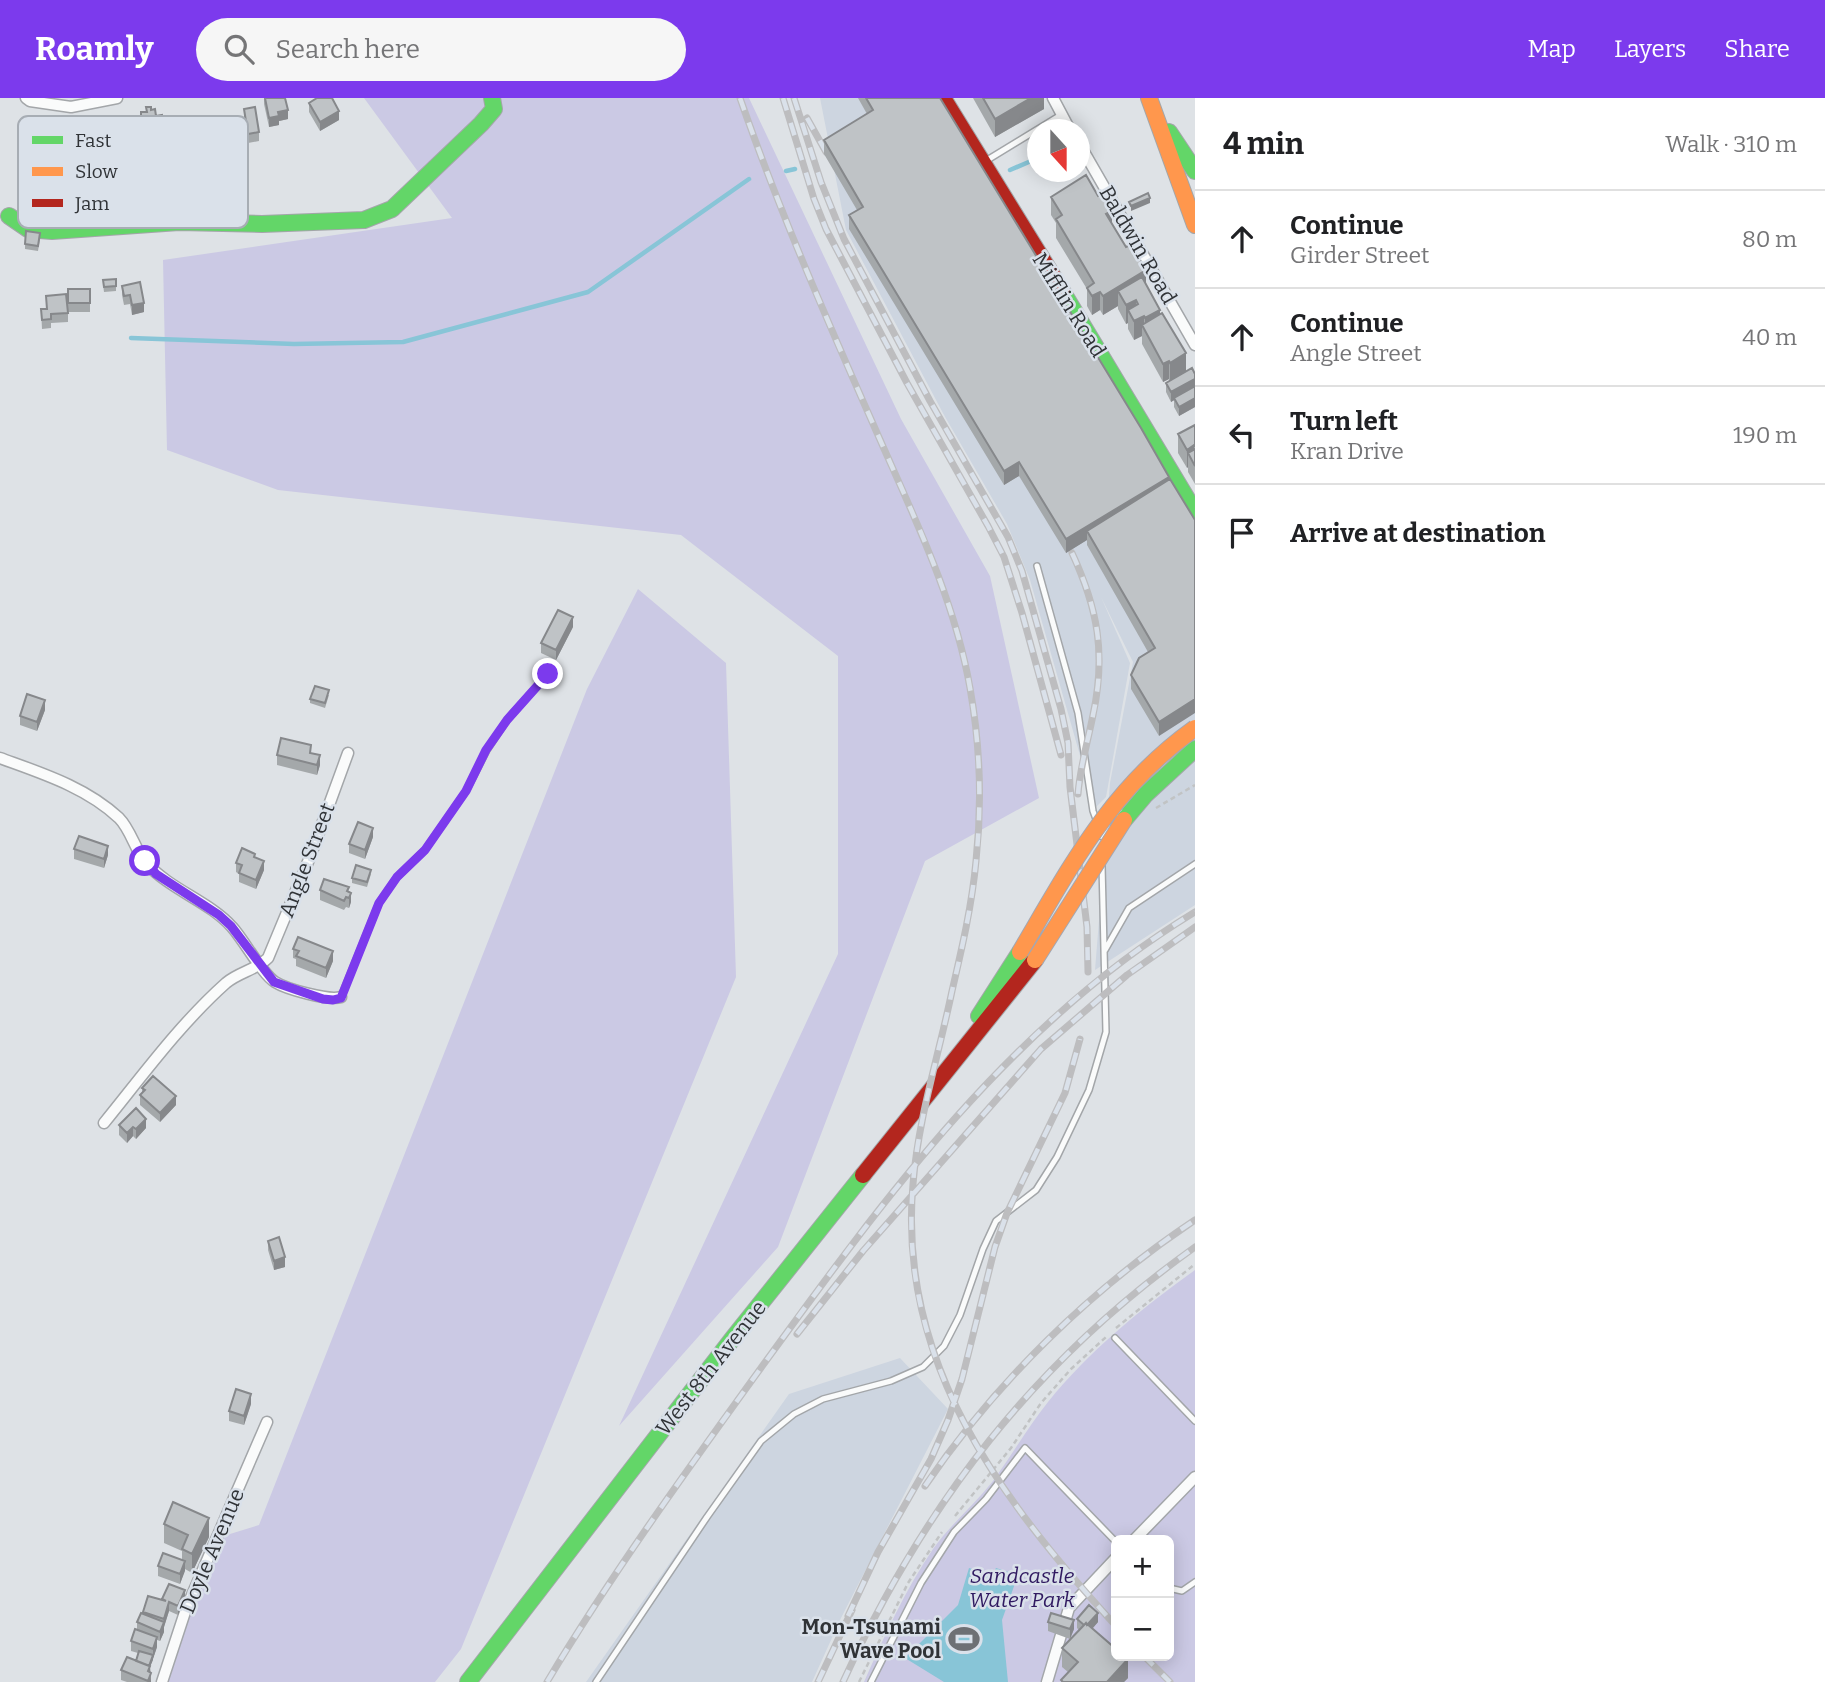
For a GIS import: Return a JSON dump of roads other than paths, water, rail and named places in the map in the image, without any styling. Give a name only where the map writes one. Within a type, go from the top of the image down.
[{"type":"main road","points":[[248,224],[364,220],[392,209],[481,124],[494,108],[492,98]]},
{"type":"main road","name":"Mifflin Road","points":[[943,98],[1144,424],[1195,512]]},
{"type":"main road","points":[[1150,98],[1177,147],[1195,171]]},
{"type":"main road","points":[[1150,98],[1195,225]]},
{"type":"main road","points":[[9,216],[18,222]]},
{"type":"main road","points":[[27,228],[52,231],[94,228]]},
{"type":"main road","points":[[1028,956],[1096,827],[1124,790],[1161,753],[1195,728]]},
{"type":"main road","points":[[1028,956],[1124,820],[1146,794],[1195,749]]},
{"type":"main road","name":"West 8th Avenue","points":[[468,1682],[733,1338],[879,1157],[956,1056],[1000,1006],[1028,956]]},
{"type":"street","points":[[28,99],[71,107],[117,98]]},
{"type":"street","points":[[1053,98],[1064,119]]},
{"type":"street","name":"Baldwin Road","points":[[1090,162],[1195,345]]},
{"type":"street","points":[[1102,834],[1156,774],[1195,741]]},
{"type":"street","name":"Angle Street","points":[[261,965],[268,958],[310,857],[348,753]]},
{"type":"street","points":[[0,758],[59,779],[121,820],[137,852],[156,874],[219,915],[231,926],[274,982],[323,999],[341,998]]},
{"type":"street","points":[[104,1122],[186,1023],[228,981],[261,965]]},
{"type":"street","name":"Doyle Avenue","points":[[162,1682],[186,1609],[267,1422]]},
{"type":"street","points":[[1139,1535],[1195,1477]]},
{"type":"street","points":[[1047,1682],[1069,1608],[1111,1563]]},
{"type":"lane","points":[[982,164],[1062,114]]},
{"type":"lane","points":[[596,1682],[761,1441],[794,1414],[823,1399],[891,1381],[923,1367],[944,1346],[960,1315],[983,1249],[996,1221],[1036,1190],[1057,1157],[1088,1090],[1106,1032],[1102,834],[1093,811],[1078,713],[1037,566]]},
{"type":"lane","points":[[341,998],[379,903],[397,877],[425,850],[466,791],[486,750],[507,720],[548,674]]},
{"type":"lane","points":[[1104,953],[1129,908],[1195,864]]},
{"type":"lane","points":[[1115,1338],[1195,1421]]},
{"type":"lane","points":[[871,1682],[921,1583],[948,1542],[1026,1448],[1111,1537]]},
{"type":"lane","points":[[1174,1589],[1182,1591],[1195,1582]]},
{"type":"waterway","points":[[1010,170],[1027,163]]},
{"type":"waterway","points":[[786,171],[795,169]]},
{"type":"waterway","points":[[131,338],[294,344],[403,342],[588,292],[749,179]]},
{"type":"railway","points":[[740,98],[804,264],[930,554],[953,620],[970,688],[978,753],[978,840],[963,943],[924,1111],[913,1184],[912,1250],[922,1311],[940,1370],[966,1426],[997,1479],[1034,1530],[1111,1620]]},
{"type":"railway","points":[[783,98],[826,229],[907,383],[1004,557],[1061,755]]},
{"type":"railway","points":[[794,98],[821,182],[844,239],[930,401],[1008,537],[1022,571],[1068,743],[1070,787],[1087,927],[1088,972]]},
{"type":"railway","points":[[807,118],[826,152]]},
{"type":"railway","points":[[1072,553],[1088,593],[1099,652],[1097,693],[1078,794]]},
{"type":"railway","points":[[547,1682],[676,1486],[805,1307],[902,1180],[1008,1061],[1066,1007],[1128,957],[1195,912]]},
{"type":"railway","points":[[797,1334],[863,1251],[1041,1049],[1127,975],[1195,927]]},
{"type":"railway","points":[[848,1616],[878,1552],[931,1459],[948,1420],[962,1379],[995,1247],[1007,1213],[1065,1093],[1080,1039]]},
{"type":"railway","points":[[925,1486],[982,1410],[1047,1340],[1118,1276],[1195,1220]]},
{"type":"railway","points":[[843,1682],[910,1555],[989,1440],[1034,1388],[1084,1338],[1137,1291],[1195,1247]]},
{"type":"railway","points":[[818,1682],[852,1610]]},
{"type":"railway","points":[[1149,1661],[1170,1682]]},
{"type":"place","name":"Mon-Tsunami Wave Pool","points":[[964,1639]]},
{"type":"park label","name":"Sandcastle Water Park","points":[[1022,1588]]}]
